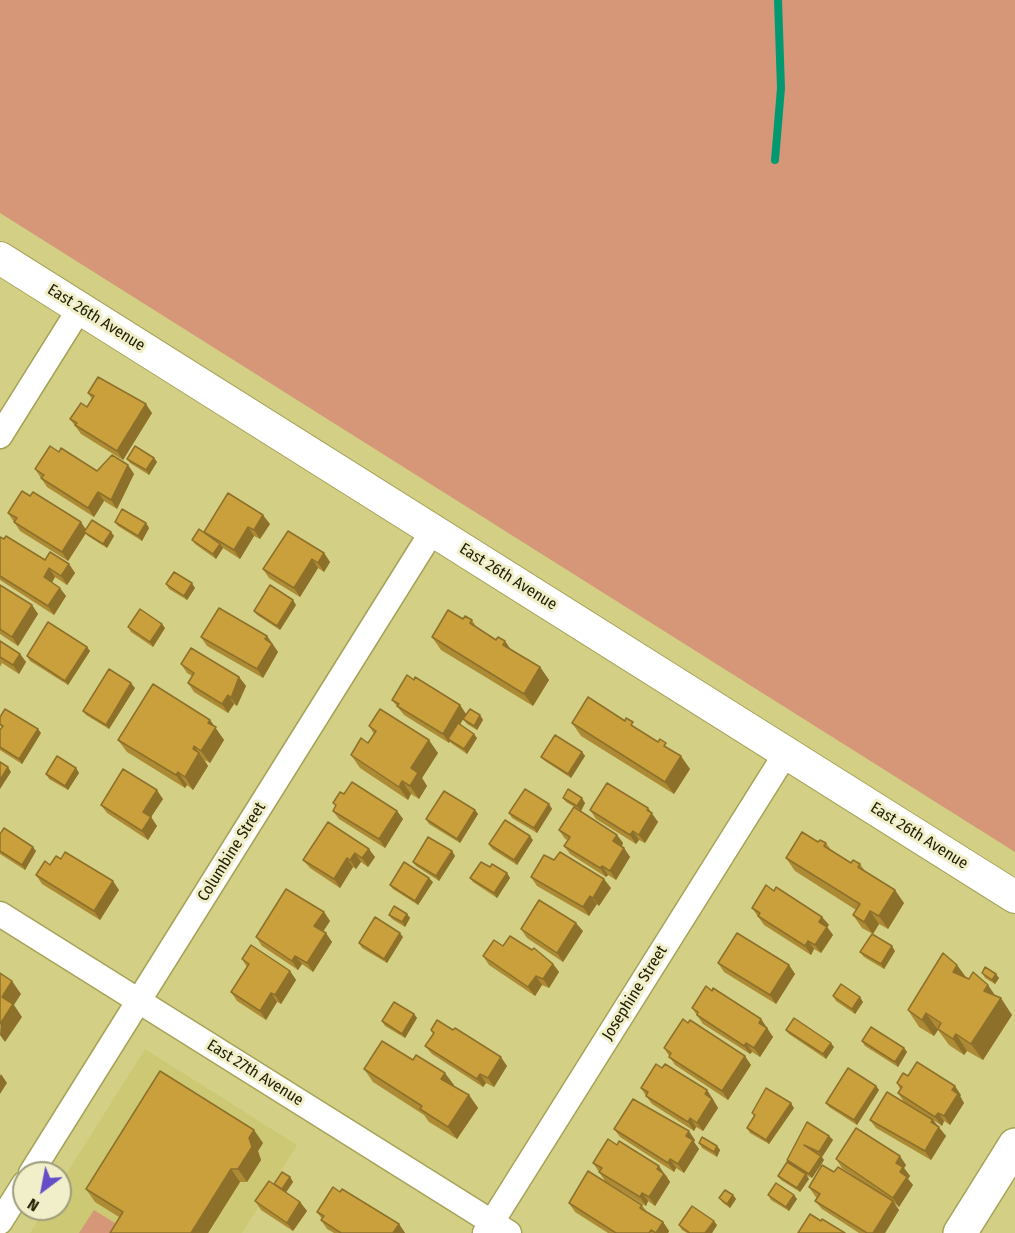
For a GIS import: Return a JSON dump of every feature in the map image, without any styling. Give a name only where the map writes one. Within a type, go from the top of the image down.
[{"type":"main road","points":[[960,1233],[1015,1145]]},
{"type":"street","name":"East 26th Avenue","points":[[0,258],[1015,897]]},
{"type":"street","points":[[0,436],[80,308]]},
{"type":"street","name":"Columbine Street","points":[[38,1161],[433,530]]},
{"type":"street","name":"Josephine Street","points":[[495,1229],[786,753]]},
{"type":"street","name":"East 27th Avenue","points":[[0,914],[495,1229]]},
{"type":"street","points":[[0,1222],[12,1203]]},
{"type":"shaded area","points":[[0,0],[1015,0],[1015,852],[0,213]]},
{"type":"shaded area","points":[[145,1049],[297,1145],[242,1233],[30,1233],[38,1221],[72,1221],[72,1165]]},
{"type":"shaded area","points":[[94,1210],[128,1231],[127,1233],[79,1233]]},
{"type":"building","points":[[98,377],[146,404],[117,451],[75,425],[77,423],[70,419],[81,403],[87,407],[94,396],[88,393]]},
{"type":"building","points":[[50,446],[59,452],[61,448],[97,471],[112,455],[128,465],[111,500],[98,492],[88,508],[41,478],[44,475],[35,469]]},
{"type":"building","points":[[135,446],[154,458],[146,470],[127,459]]},
{"type":"building","points":[[22,491],[30,496],[33,492],[81,522],[62,552],[14,522],[17,518],[8,513]]},
{"type":"building","points":[[228,493],[263,515],[254,530],[248,527],[234,550],[204,532]]},
{"type":"building","points":[[122,509],[146,523],[138,536],[115,522]]},
{"type":"building","points":[[92,520],[111,532],[103,544],[84,532]]},
{"type":"building","points":[[199,529],[220,544],[213,554],[192,540]]},
{"type":"building","points":[[288,531],[324,553],[318,563],[312,559],[294,588],[263,569]]},
{"type":"building","points":[[6,536],[45,560],[50,552],[69,564],[61,576],[49,568],[44,577],[60,588],[48,606],[0,576],[0,537],[4,539]]},
{"type":"building","points":[[174,572],[192,583],[184,596],[166,584]]},
{"type":"building","points":[[0,585],[32,605],[12,637],[0,629]]},
{"type":"building","points":[[270,585],[293,600],[277,626],[254,611]]},
{"type":"building","points":[[219,608],[267,636],[265,639],[272,644],[257,669],[201,637]]},
{"type":"building","points":[[140,609],[162,624],[150,642],[128,627]]},
{"type":"building","points":[[448,610],[463,619],[465,616],[472,620],[470,623],[496,640],[498,637],[505,641],[503,645],[540,667],[524,694],[432,637]]},
{"type":"building","points":[[48,622],[87,647],[65,681],[27,656]]},
{"type":"building","points":[[0,641],[20,654],[13,665],[0,657]]},
{"type":"building","points":[[191,648],[239,677],[231,698],[228,695],[222,704],[188,683],[194,673],[181,664]]},
{"type":"building","points":[[109,669],[131,683],[106,725],[83,711]]},
{"type":"building","points":[[407,675],[414,680],[415,677],[460,705],[443,734],[397,706],[399,704],[392,700]]},
{"type":"building","points":[[153,684],[210,720],[208,723],[216,727],[201,751],[194,746],[193,749],[199,753],[185,777],[178,772],[176,775],[118,740]]},
{"type":"building","points":[[588,697],[625,721],[626,718],[633,722],[631,725],[658,742],[660,739],[666,743],[664,746],[681,756],[665,782],[572,723]]},
{"type":"building","points":[[5,709],[38,729],[19,759],[0,747],[0,730],[3,726],[0,724],[0,717]]},
{"type":"building","points":[[380,709],[429,740],[411,768],[418,773],[410,786],[402,781],[399,787],[351,755],[361,738],[368,743],[376,731],[369,726]]},
{"type":"building","points":[[470,709],[480,715],[474,726],[463,719]]},
{"type":"building","points":[[458,723],[474,734],[464,749],[448,739]]},
{"type":"building","points":[[555,735],[582,752],[568,774],[541,757]]},
{"type":"building","points":[[57,756],[76,768],[65,786],[46,774]]},
{"type":"building","points":[[0,762],[8,767],[0,780]]},
{"type":"building","points":[[123,769],[157,790],[143,812],[151,817],[142,831],[101,805]]},
{"type":"building","points":[[352,782],[397,811],[379,839],[333,811],[336,805],[333,803],[340,792],[344,794]]},
{"type":"building","points":[[607,783],[648,808],[647,810],[652,813],[639,835],[633,831],[630,835],[590,810]]},
{"type":"building","points":[[525,789],[549,804],[534,828],[509,813]]},
{"type":"building","points":[[568,789],[582,798],[577,806],[563,798]]},
{"type":"building","points":[[444,791],[475,810],[457,839],[426,819]]},
{"type":"building","points":[[574,807],[617,835],[613,841],[624,848],[610,871],[602,866],[600,868],[564,846],[570,837],[559,830]]},
{"type":"building","points":[[505,820],[530,836],[514,860],[489,844]]},
{"type":"building","points":[[328,822],[369,849],[362,858],[355,853],[350,860],[347,858],[334,879],[303,860]]},
{"type":"building","points":[[4,828],[33,847],[22,865],[0,851],[0,834]]},
{"type":"building","points":[[802,832],[818,842],[820,840],[826,843],[824,846],[851,863],[853,860],[860,864],[858,867],[895,890],[879,916],[870,911],[864,922],[853,915],[860,904],[786,858]]},
{"type":"building","points":[[428,837],[452,851],[436,876],[413,862]]},
{"type":"building","points":[[65,852],[113,881],[94,911],[36,875],[45,861],[50,865],[56,856],[61,859]]},
{"type":"building","points":[[560,852],[604,879],[593,898],[590,896],[583,907],[531,877],[544,855],[554,860]]},
{"type":"building","points":[[404,862],[429,878],[415,901],[390,885]]},
{"type":"building","points":[[481,862],[490,867],[492,864],[507,873],[494,893],[470,878]]},
{"type":"building","points":[[766,885],[774,891],[776,887],[822,917],[819,922],[827,927],[815,945],[808,941],[805,946],[758,916],[760,913],[752,908]]},
{"type":"building","points":[[286,889],[324,912],[314,926],[326,933],[307,963],[295,956],[292,961],[256,937]]},
{"type":"building","points":[[539,900],[576,923],[557,953],[521,929]]},
{"type":"building","points":[[394,906],[407,914],[402,922],[389,915]]},
{"type":"building","points":[[375,917],[400,933],[384,959],[359,943]]},
{"type":"building","points":[[737,933],[789,965],[770,995],[718,963]]},
{"type":"building","points":[[872,934],[892,946],[881,964],[860,952]]},
{"type":"building","points":[[510,936],[532,950],[534,948],[553,964],[543,979],[536,976],[528,987],[483,956],[494,940],[503,946]]},
{"type":"building","points":[[251,945],[290,971],[275,995],[271,993],[260,1011],[231,992],[249,964],[242,959]]},
{"type":"building","points":[[943,953],[957,965],[953,972],[969,979],[973,972],[988,985],[984,991],[1001,998],[971,1044],[956,1034],[953,1039],[938,1029],[941,1023],[926,1013],[922,1020],[908,1010]]},
{"type":"building","points":[[985,967],[996,974],[992,980],[982,973]]},
{"type":"building","points":[[0,973],[12,981],[2,997],[13,1004],[0,1024]]},
{"type":"building","points":[[841,984],[860,997],[852,1009],[833,996]]},
{"type":"building","points":[[706,986],[712,991],[713,988],[761,1019],[759,1023],[767,1028],[754,1048],[746,1043],[744,1046],[697,1015],[698,1012],[692,1008]]},
{"type":"building","points":[[394,1002],[414,1014],[402,1034],[382,1021]]},
{"type":"building","points":[[794,1018],[831,1043],[823,1054],[786,1030]]},
{"type":"building","points":[[683,1019],[688,1023],[690,1020],[745,1056],[722,1091],[669,1057],[671,1053],[664,1048]]},
{"type":"building","points":[[437,1020],[453,1030],[455,1028],[501,1057],[488,1078],[480,1074],[477,1079],[425,1046],[434,1033],[431,1030]]},
{"type":"building","points":[[871,1027],[904,1048],[895,1062],[862,1041]]},
{"type":"building","points":[[382,1041],[413,1060],[416,1055],[445,1073],[441,1079],[469,1095],[448,1127],[420,1109],[422,1106],[364,1069]]},
{"type":"building","points":[[917,1062],[955,1086],[952,1090],[958,1094],[944,1116],[938,1113],[935,1117],[898,1093],[902,1087],[897,1083],[903,1073],[908,1076]]},
{"type":"building","points":[[656,1064],[662,1068],[665,1064],[707,1090],[705,1094],[712,1099],[697,1123],[690,1118],[688,1122],[646,1096],[648,1092],[641,1088]]},
{"type":"building","points":[[848,1068],[876,1086],[854,1120],[826,1103]]},
{"type":"building","points":[[160,1071],[254,1130],[249,1138],[252,1147],[238,1169],[231,1169],[191,1233],[110,1233],[123,1212],[86,1189]]},
{"type":"building","points":[[766,1088],[791,1103],[766,1140],[747,1128],[755,1115],[752,1113]]},
{"type":"building","points":[[887,1092],[933,1120],[931,1122],[939,1127],[925,1151],[870,1120]]},
{"type":"building","points":[[633,1099],[689,1131],[686,1136],[693,1140],[678,1164],[670,1159],[668,1163],[614,1129]]},
{"type":"building","points":[[807,1122],[829,1136],[819,1152],[804,1145],[821,1156],[809,1174],[787,1160]]},
{"type":"building","points":[[856,1128],[900,1156],[896,1163],[903,1167],[900,1172],[907,1177],[893,1198],[836,1159]]},
{"type":"building","points":[[702,1137],[717,1146],[714,1152],[699,1143]]},
{"type":"building","points":[[608,1139],[617,1145],[619,1141],[659,1166],[657,1169],[664,1174],[649,1197],[642,1193],[640,1197],[599,1172],[602,1168],[593,1163]]},
{"type":"building","points":[[787,1162],[806,1174],[797,1188],[778,1176]]},
{"type":"building","points":[[822,1165],[834,1172],[838,1167],[893,1201],[873,1233],[867,1233],[815,1201],[820,1194],[809,1187]]},
{"type":"building","points":[[588,1171],[642,1205],[640,1208],[663,1222],[656,1233],[651,1230],[649,1233],[616,1233],[569,1203]]},
{"type":"building","points":[[282,1172],[290,1177],[282,1189],[274,1184]]},
{"type":"building","points":[[269,1181],[300,1202],[287,1223],[255,1201]]},
{"type":"building","points":[[776,1183],[794,1195],[786,1207],[768,1195]]},
{"type":"building","points":[[333,1187],[340,1192],[342,1189],[399,1224],[393,1233],[341,1233],[321,1220],[324,1216],[317,1212]]},
{"type":"building","points":[[725,1190],[733,1195],[727,1204],[719,1198]]},
{"type":"building","points":[[692,1206],[714,1221],[705,1233],[690,1233],[679,1225]]},
{"type":"building","points":[[810,1214],[821,1221],[822,1219],[845,1233],[798,1233]]},
{"type":"waterway","points":[[775,160],[781,88],[778,0]]}]
